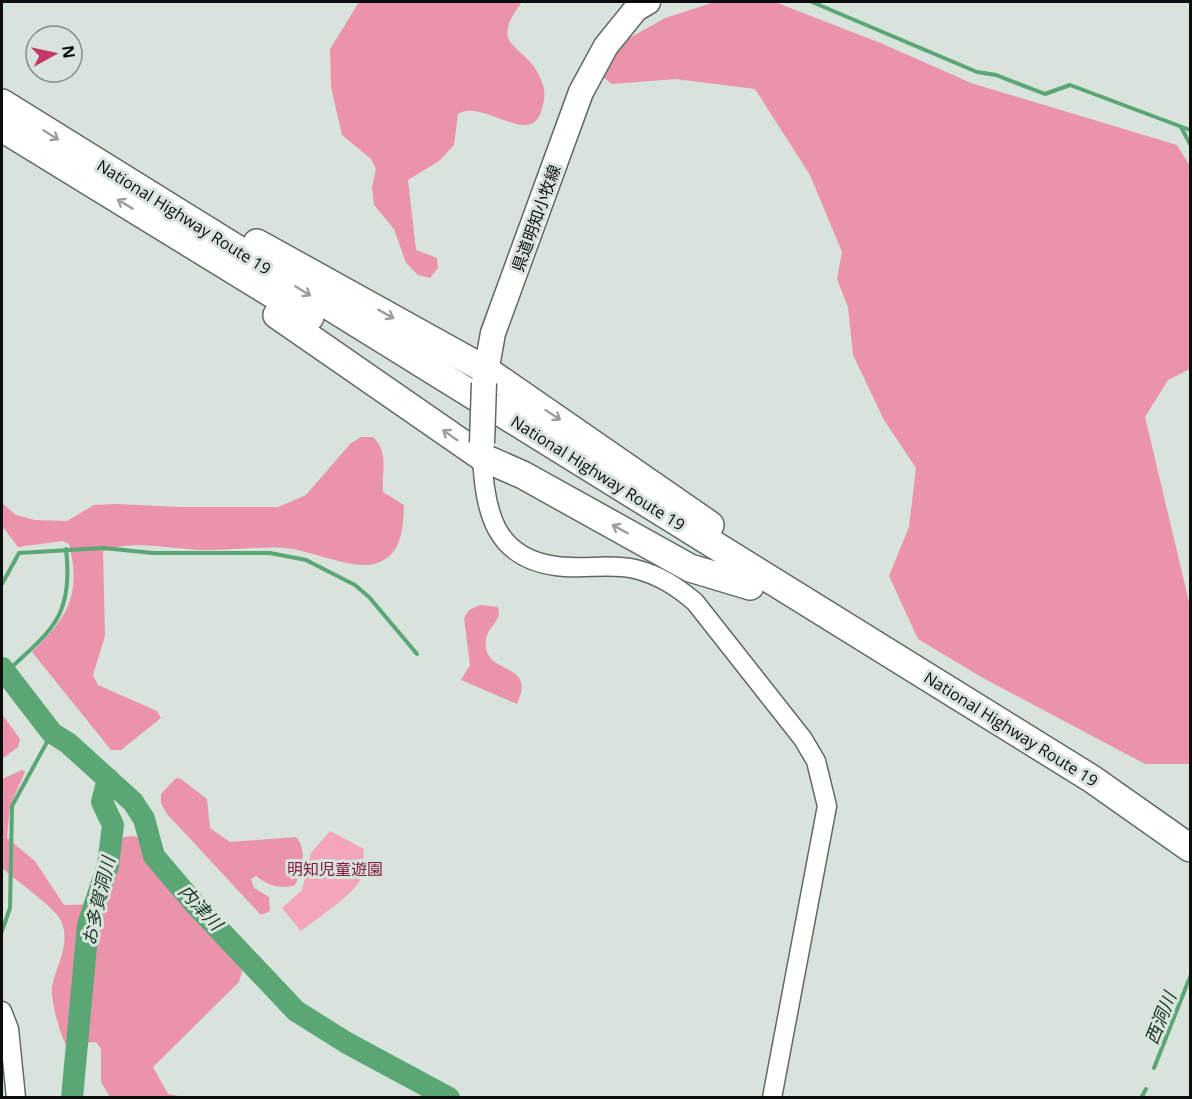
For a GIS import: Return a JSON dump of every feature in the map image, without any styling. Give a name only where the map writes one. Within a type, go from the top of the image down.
[{"type":"highway","name":"National Highway Route 19","points":[[2,103],[161,215]]},
{"type":"highway","name":"National Highway Route 19","points":[[2,128],[161,215],[752,578],[1092,779],[1191,848]]},
{"type":"highway","points":[[161,215],[266,247],[485,377],[707,523],[752,578]]},
{"type":"highway","points":[[161,215],[245,293],[523,476],[690,568],[752,578]]},
{"type":"highway","name":"National Highway Route 19","points":[[752,578],[1080,790],[1191,868]]},
{"type":"main road","name":"県道明知小牧線","points":[[482,450],[485,377],[493,333],[581,92],[606,46],[636,9],[648,2]]},
{"type":"street","points":[[482,450],[484,492],[492,523],[506,543],[527,559],[556,566],[632,568],[673,584],[694,602],[803,739],[816,761],[827,806],[772,1098]]},
{"type":"street","points":[[2,1011],[9,1029],[16,1098]]},
{"type":"green space","name":"明知児童遊園","points":[[330,831],[364,849],[362,875],[352,891],[301,931],[282,908],[302,890],[311,853]]},
{"type":"shaded area","points":[[359,2],[522,2],[511,18],[507,30],[513,46],[529,60],[543,85],[544,102],[541,112],[535,121],[526,125],[479,112],[468,111],[458,114],[454,145],[439,161],[408,180],[416,250],[437,258],[438,268],[430,278],[418,275],[406,263],[394,229],[374,205],[372,187],[376,169],[371,159],[342,135],[331,87],[330,49]]},
{"type":"shaded area","points":[[715,2],[775,2],[883,44],[971,83],[1177,145],[1190,166],[1190,369],[1168,380],[1145,417],[1190,606],[1190,764],[1145,764],[983,678],[918,639],[889,576],[909,527],[916,468],[884,420],[853,355],[848,307],[837,279],[842,252],[810,175],[755,89],[676,79],[612,84],[598,73],[599,55],[665,18]]},
{"type":"shaded area","points":[[361,437],[373,437],[378,443],[384,463],[383,492],[404,505],[403,523],[396,549],[374,564],[356,564],[293,549],[273,547],[197,550],[143,545],[116,547],[103,551],[105,636],[93,675],[98,685],[157,711],[161,718],[121,750],[111,750],[32,652],[63,616],[68,604],[74,578],[69,544],[62,541],[18,547],[2,526],[2,503],[16,515],[35,520],[67,521],[94,505],[278,507],[306,495],[350,444]]},
{"type":"shaded area","points":[[480,605],[498,607],[499,615],[486,639],[487,651],[492,659],[515,674],[520,680],[521,690],[517,704],[461,680],[470,665],[464,618],[469,610]]},
{"type":"shaded area","points":[[2,714],[20,739],[18,747],[2,759]]},
{"type":"shaded area","points":[[22,770],[25,772],[10,806],[7,838],[35,861],[64,905],[103,904],[117,846],[124,837],[134,836],[144,841],[172,886],[233,952],[243,968],[239,982],[153,1067],[168,1094],[184,1097],[110,1097],[101,1082],[101,1049],[96,1042],[80,1043],[70,1051],[63,1039],[52,992],[65,936],[60,919],[2,868],[2,779]]},
{"type":"shaded area","points":[[176,778],[181,779],[207,799],[210,828],[230,842],[296,837],[300,842],[303,854],[302,867],[295,885],[279,887],[256,876],[251,879],[254,888],[269,897],[270,911],[261,915],[167,814],[161,803],[161,794]]},
{"type":"waterway","points":[[812,2],[977,72],[996,75],[1045,94],[1070,85],[1190,130]]},
{"type":"waterway","points":[[1181,127],[1190,144]]},
{"type":"waterway","points":[[2,584],[19,553],[103,548],[153,553],[270,553],[306,560],[355,585],[369,597],[417,654]]},
{"type":"waterway","points":[[5,673],[47,633],[56,621],[66,591],[68,572],[66,549]]},
{"type":"waterway","name":"内津川","points":[[2,668],[52,733],[68,743],[133,802],[144,819],[154,856],[193,902],[296,1011],[347,1043],[449,1098]]},
{"type":"waterway","points":[[2,931],[10,908],[12,806],[52,733]]},
{"type":"waterway","name":"お多賀洞川","points":[[72,1098],[88,925],[108,865],[113,825],[102,802],[108,779]]},
{"type":"waterway","name":"西洞川","points":[[1154,1068],[1190,977]]},
{"type":"waterway","name":"西洞川","points":[[1141,1098],[1146,1089]]}]
